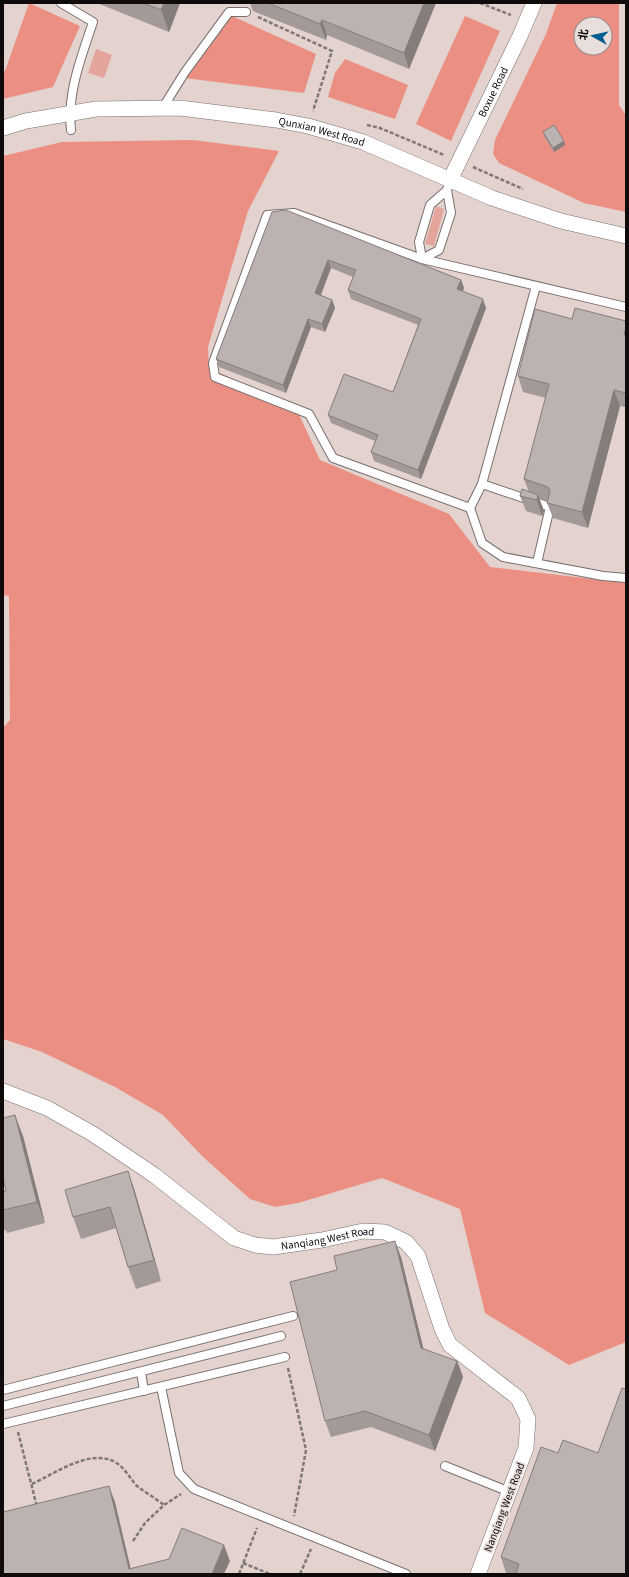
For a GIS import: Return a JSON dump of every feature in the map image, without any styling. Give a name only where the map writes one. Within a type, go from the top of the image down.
[{"type":"street","name":"Boxue Road","points":[[448,185],[534,3]]},
{"type":"street","name":"Qunxian West Road","points":[[3,128],[26,121],[96,109],[180,108],[276,120],[308,126],[363,142],[448,185],[562,221],[626,236]]},
{"type":"street","name":"Nanqiang West Road","points":[[3,1091],[47,1108],[92,1134],[154,1175],[234,1238],[255,1245],[273,1247],[322,1240],[363,1231],[385,1232],[406,1242],[418,1256],[442,1329],[450,1345],[518,1398],[528,1419],[526,1448],[478,1574]]},
{"type":"lane","points":[[61,3],[93,22],[74,79],[69,114],[70,130]]},
{"type":"lane","points":[[162,109],[185,72],[229,12],[246,12]]},
{"type":"lane","points":[[422,259],[439,250],[451,213],[448,185]]},
{"type":"lane","points":[[422,259],[419,242],[430,206],[448,185]]},
{"type":"lane","points":[[470,508],[333,458],[309,414],[215,377],[213,363],[267,215],[294,212],[422,259],[626,307]]},
{"type":"lane","points":[[536,286],[482,484],[470,508],[482,543],[503,557],[603,576],[626,578]]},
{"type":"lane","points":[[482,484],[550,507],[537,563]]},
{"type":"lane","points":[[3,1390],[293,1316]]},
{"type":"lane","points":[[3,1406],[280,1336]]},
{"type":"lane","points":[[3,1424],[285,1358]]},
{"type":"lane","points":[[141,1372],[144,1391]]},
{"type":"lane","points":[[161,1387],[179,1473],[194,1489],[406,1574]]},
{"type":"lane","points":[[445,1466],[510,1492]]},
{"type":"path","points":[[480,3],[526,21]]},
{"type":"path","points":[[246,12],[332,51],[308,126]]},
{"type":"path","points":[[285,1358],[306,1450],[292,1529]]},
{"type":"path","points":[[15,1421],[38,1511]]},
{"type":"path","points":[[32,1484],[72,1464],[101,1457],[114,1462],[125,1470],[137,1486],[164,1504]]},
{"type":"path","points":[[133,1541],[145,1523],[164,1504],[191,1486]]},
{"type":"path","points":[[239,1574],[262,1517]]},
{"type":"path","points":[[300,1574],[315,1538]]},
{"type":"path","points":[[243,1563],[270,1574]]},
{"type":"shaded area","points":[[3,3],[626,3],[626,1574],[3,1574]]},
{"type":"shaded area","points":[[29,3],[80,26],[53,87],[3,99],[3,71],[5,71]]},
{"type":"shaded area","points":[[557,3],[619,3],[619,105],[626,115],[626,212],[584,203],[499,163],[493,154],[495,140],[546,34]]},
{"type":"shaded area","points":[[232,16],[316,54],[304,93],[185,78],[212,35]]},
{"type":"shaded area","points":[[465,16],[500,31],[451,141],[416,124]]},
{"type":"shaded area","points":[[96,49],[112,55],[104,78],[88,73]]},
{"type":"shaded area","points":[[345,59],[408,85],[395,119],[328,97],[335,73]]},
{"type":"shaded area","points":[[193,140],[279,151],[248,211],[208,347],[209,368],[296,408],[320,460],[449,514],[490,567],[626,583],[626,1342],[569,1365],[485,1313],[460,1209],[382,1178],[298,1203],[275,1207],[250,1199],[202,1156],[163,1115],[115,1087],[42,1052],[3,1039],[3,728],[10,720],[9,596],[3,595],[3,156],[62,142]]},
{"type":"shaded area","points":[[436,206],[444,209],[434,246],[425,244]]},
{"type":"building","points":[[143,3],[164,3],[161,10]]},
{"type":"building","points":[[268,3],[424,3],[404,53],[322,20],[320,24]]},
{"type":"building","points":[[554,125],[564,141],[553,148],[543,132]]},
{"type":"building","points":[[286,210],[461,280],[457,289],[483,299],[418,470],[371,452],[378,435],[328,415],[344,374],[393,392],[421,319],[348,290],[356,270],[328,260],[315,293],[332,300],[322,324],[308,319],[283,385],[216,359],[272,212]]},
{"type":"building","points":[[575,308],[626,321],[624,335],[626,335],[626,393],[614,390],[582,512],[547,503],[550,492],[548,487],[524,479],[549,384],[518,376],[535,309],[572,319]]},
{"type":"building","points":[[522,489],[538,495],[537,500],[520,496]]},
{"type":"building","points":[[15,1115],[37,1202],[3,1210],[3,1192],[6,1191],[3,1178],[3,1118]]},
{"type":"building","points":[[128,1171],[154,1260],[128,1267],[110,1207],[73,1217],[65,1190]]},
{"type":"building","points":[[395,1241],[421,1348],[457,1361],[429,1435],[365,1411],[325,1421],[290,1282],[337,1270],[334,1256]]},
{"type":"building","points":[[622,1388],[626,1389],[626,1574],[516,1574],[519,1564],[501,1557],[541,1447],[558,1453],[563,1440],[598,1453]]},
{"type":"building","points":[[109,1486],[129,1569],[169,1559],[182,1528],[224,1545],[212,1574],[3,1574],[3,1512]]}]
